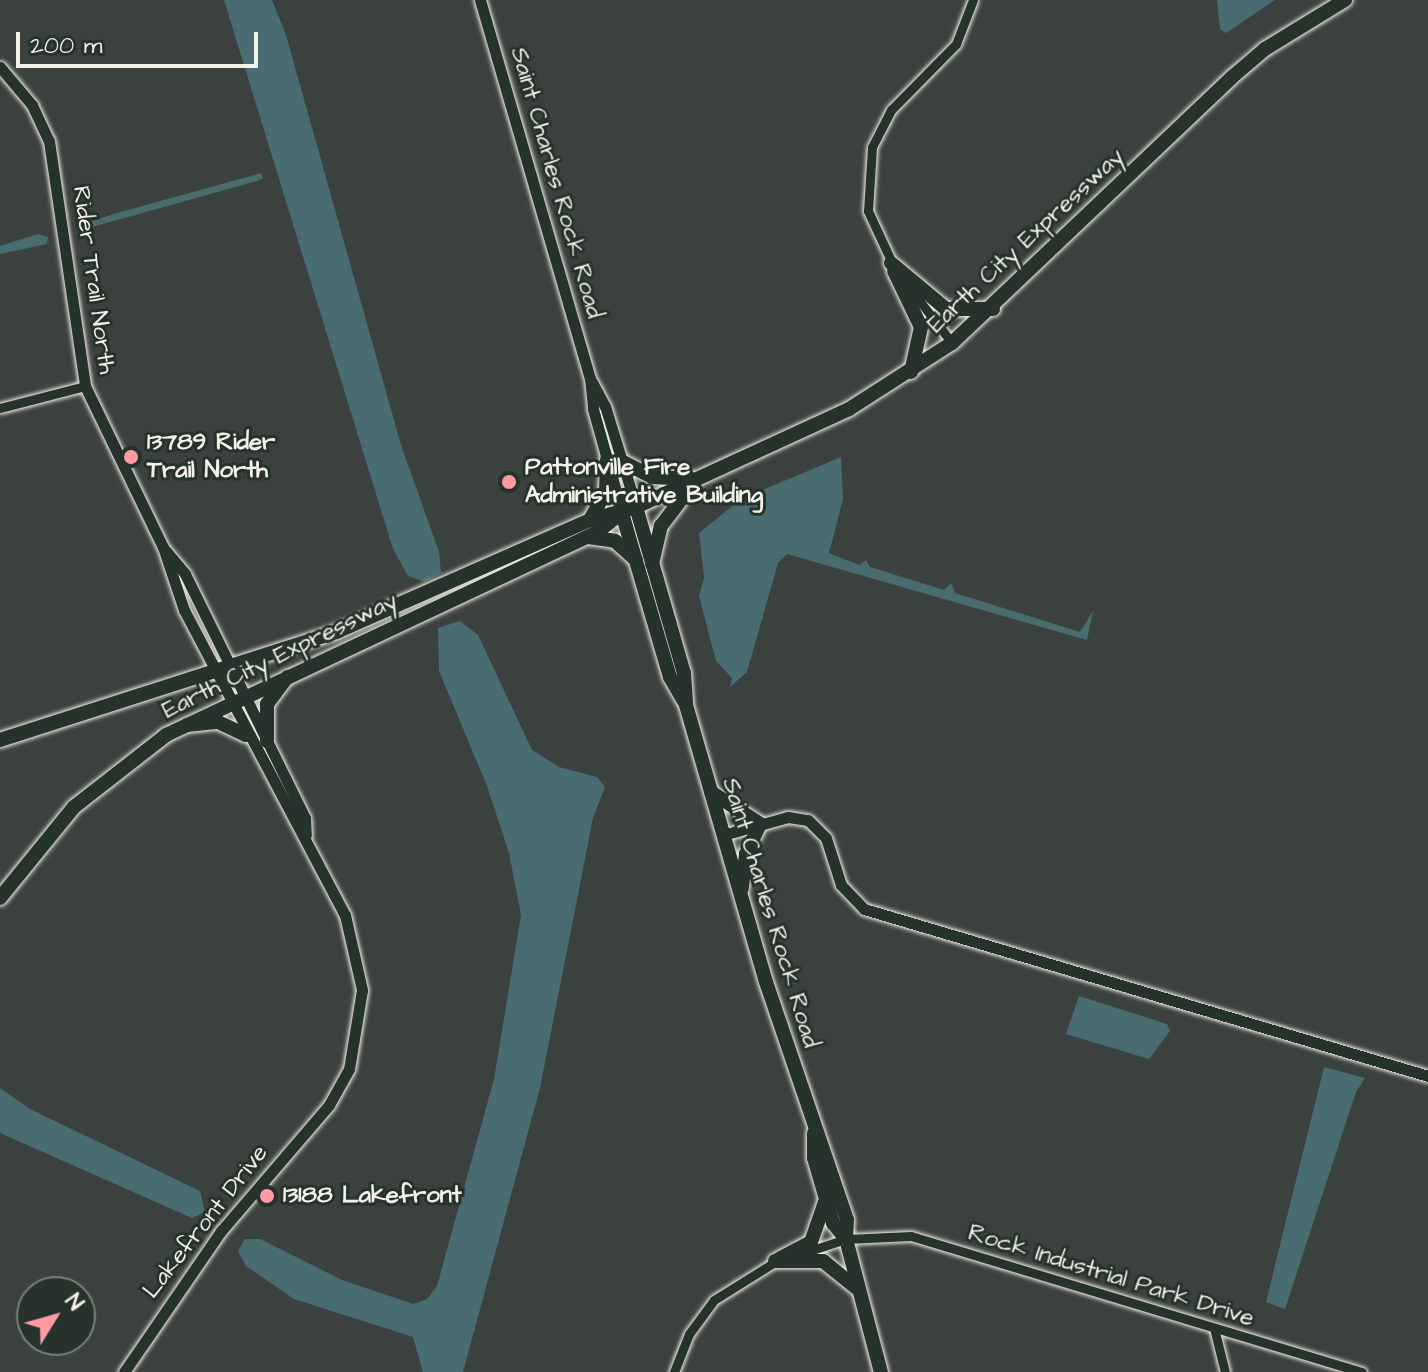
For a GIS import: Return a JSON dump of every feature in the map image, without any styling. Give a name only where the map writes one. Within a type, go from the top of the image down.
[{"type":"main road","name":"Earth City Expressway","points":[[0,898],[74,807],[179,726],[587,537],[629,510],[822,423],[911,372],[993,309],[1231,78],[1276,41],[1345,0]]},
{"type":"main road","points":[[891,263],[946,309],[993,309]]},
{"type":"main road","points":[[891,263],[921,327],[911,372]]},
{"type":"main road","points":[[590,520],[606,491],[607,459]]},
{"type":"main road","points":[[623,462],[652,477],[696,479]]},
{"type":"main road","points":[[652,564],[661,526],[696,479]]},
{"type":"main road","name":"Earth City Expressway","points":[[0,740],[216,674],[386,612],[590,520],[629,510]]},
{"type":"main road","name":"Saint Charles Rock Road","points":[[629,510],[636,560],[670,677],[686,705]]},
{"type":"main road","name":"Saint Charles Rock Road","points":[[629,510],[652,564],[684,673],[686,705],[741,897],[814,1133],[828,1154],[847,1220],[846,1239],[881,1372]]},
{"type":"main road","points":[[587,537],[615,541],[636,560]]},
{"type":"main road","points":[[267,741],[267,704],[293,672]]},
{"type":"main road","points":[[179,726],[218,722],[246,735]]},
{"type":"main road","points":[[710,792],[760,824],[746,854],[741,897]]},
{"type":"main road","name":"Saint Charles Rock Road","points":[[814,1133],[814,1158],[833,1223],[846,1239]]},
{"type":"main road","points":[[775,1261],[811,1242],[826,1198]]},
{"type":"main road","points":[[775,1261],[823,1261],[859,1290]]},
{"type":"street","name":"Saint Charles Rock Road","points":[[480,0],[590,378],[607,459],[629,510]]},
{"type":"street","points":[[952,343],[891,263],[868,211],[872,147],[891,110],[956,44],[973,0]]},
{"type":"street","name":"Rider Trail North","points":[[0,67],[32,105],[49,141],[85,386],[163,547],[172,584],[229,701],[306,836],[351,930],[362,990],[349,1069],[329,1105]]},
{"type":"street","name":"Saint Charles Rock Road","points":[[590,378],[623,462],[629,510]]},
{"type":"street","points":[[0,408],[85,386]]},
{"type":"street","name":"Rider Trail North","points":[[163,547],[185,574],[305,818],[306,836]]},
{"type":"street","points":[[723,835],[798,817],[820,829],[841,885],[856,903],[875,913],[1428,1076]]},
{"type":"street","name":"Lakefront Drive","points":[[124,1372],[221,1231],[329,1105]]},
{"type":"street","name":"Rock Industrial Park Drive","points":[[674,1372],[689,1334],[714,1300],[775,1261],[846,1239],[911,1236],[1362,1372]]},
{"type":"street","points":[[1214,1328],[1225,1372]]},
{"type":"shaded area","points":[[0,0],[1428,0],[1428,1372],[0,1372]]},
{"type":"water","points":[[224,0],[272,0],[286,35],[401,445],[439,552],[441,573],[425,582],[408,576],[393,549]]},
{"type":"water","points":[[1217,0],[1275,0],[1226,33],[1220,29]]},
{"type":"water","points":[[261,173],[263,178],[257,181],[78,231],[83,224],[117,213]]},
{"type":"water","points":[[38,234],[48,237],[47,244],[0,254],[0,246]]},
{"type":"water","points":[[841,457],[843,499],[829,553],[859,565],[866,560],[870,567],[944,590],[951,583],[955,593],[1080,632],[1093,611],[1087,640],[787,554],[778,563],[747,672],[730,687],[732,678],[716,661],[699,596],[704,578],[699,533],[741,499]]},
{"type":"water","points":[[460,621],[478,635],[532,750],[559,767],[597,777],[605,787],[593,818],[540,1088],[463,1372],[423,1372],[413,1337],[294,1299],[246,1266],[238,1251],[245,1239],[260,1239],[342,1280],[413,1304],[427,1299],[437,1286],[494,1079],[521,915],[509,853],[487,786],[439,671],[438,628]]},
{"type":"water","points":[[1079,996],[1167,1024],[1170,1031],[1149,1059],[1066,1034]]},
{"type":"water","points":[[1324,1067],[1365,1078],[1356,1092],[1285,1309],[1266,1302]]},
{"type":"water","points":[[0,1088],[30,1109],[200,1191],[205,1212],[192,1218],[0,1133]]},
{"type":"place","name":"13789 Rider Trail North","points":[[131,457]]},
{"type":"place","name":"Pattonville Fire Administrative Building","points":[[509,482]]},
{"type":"place","name":"13188 Lakefront","points":[[267,1196]]}]
